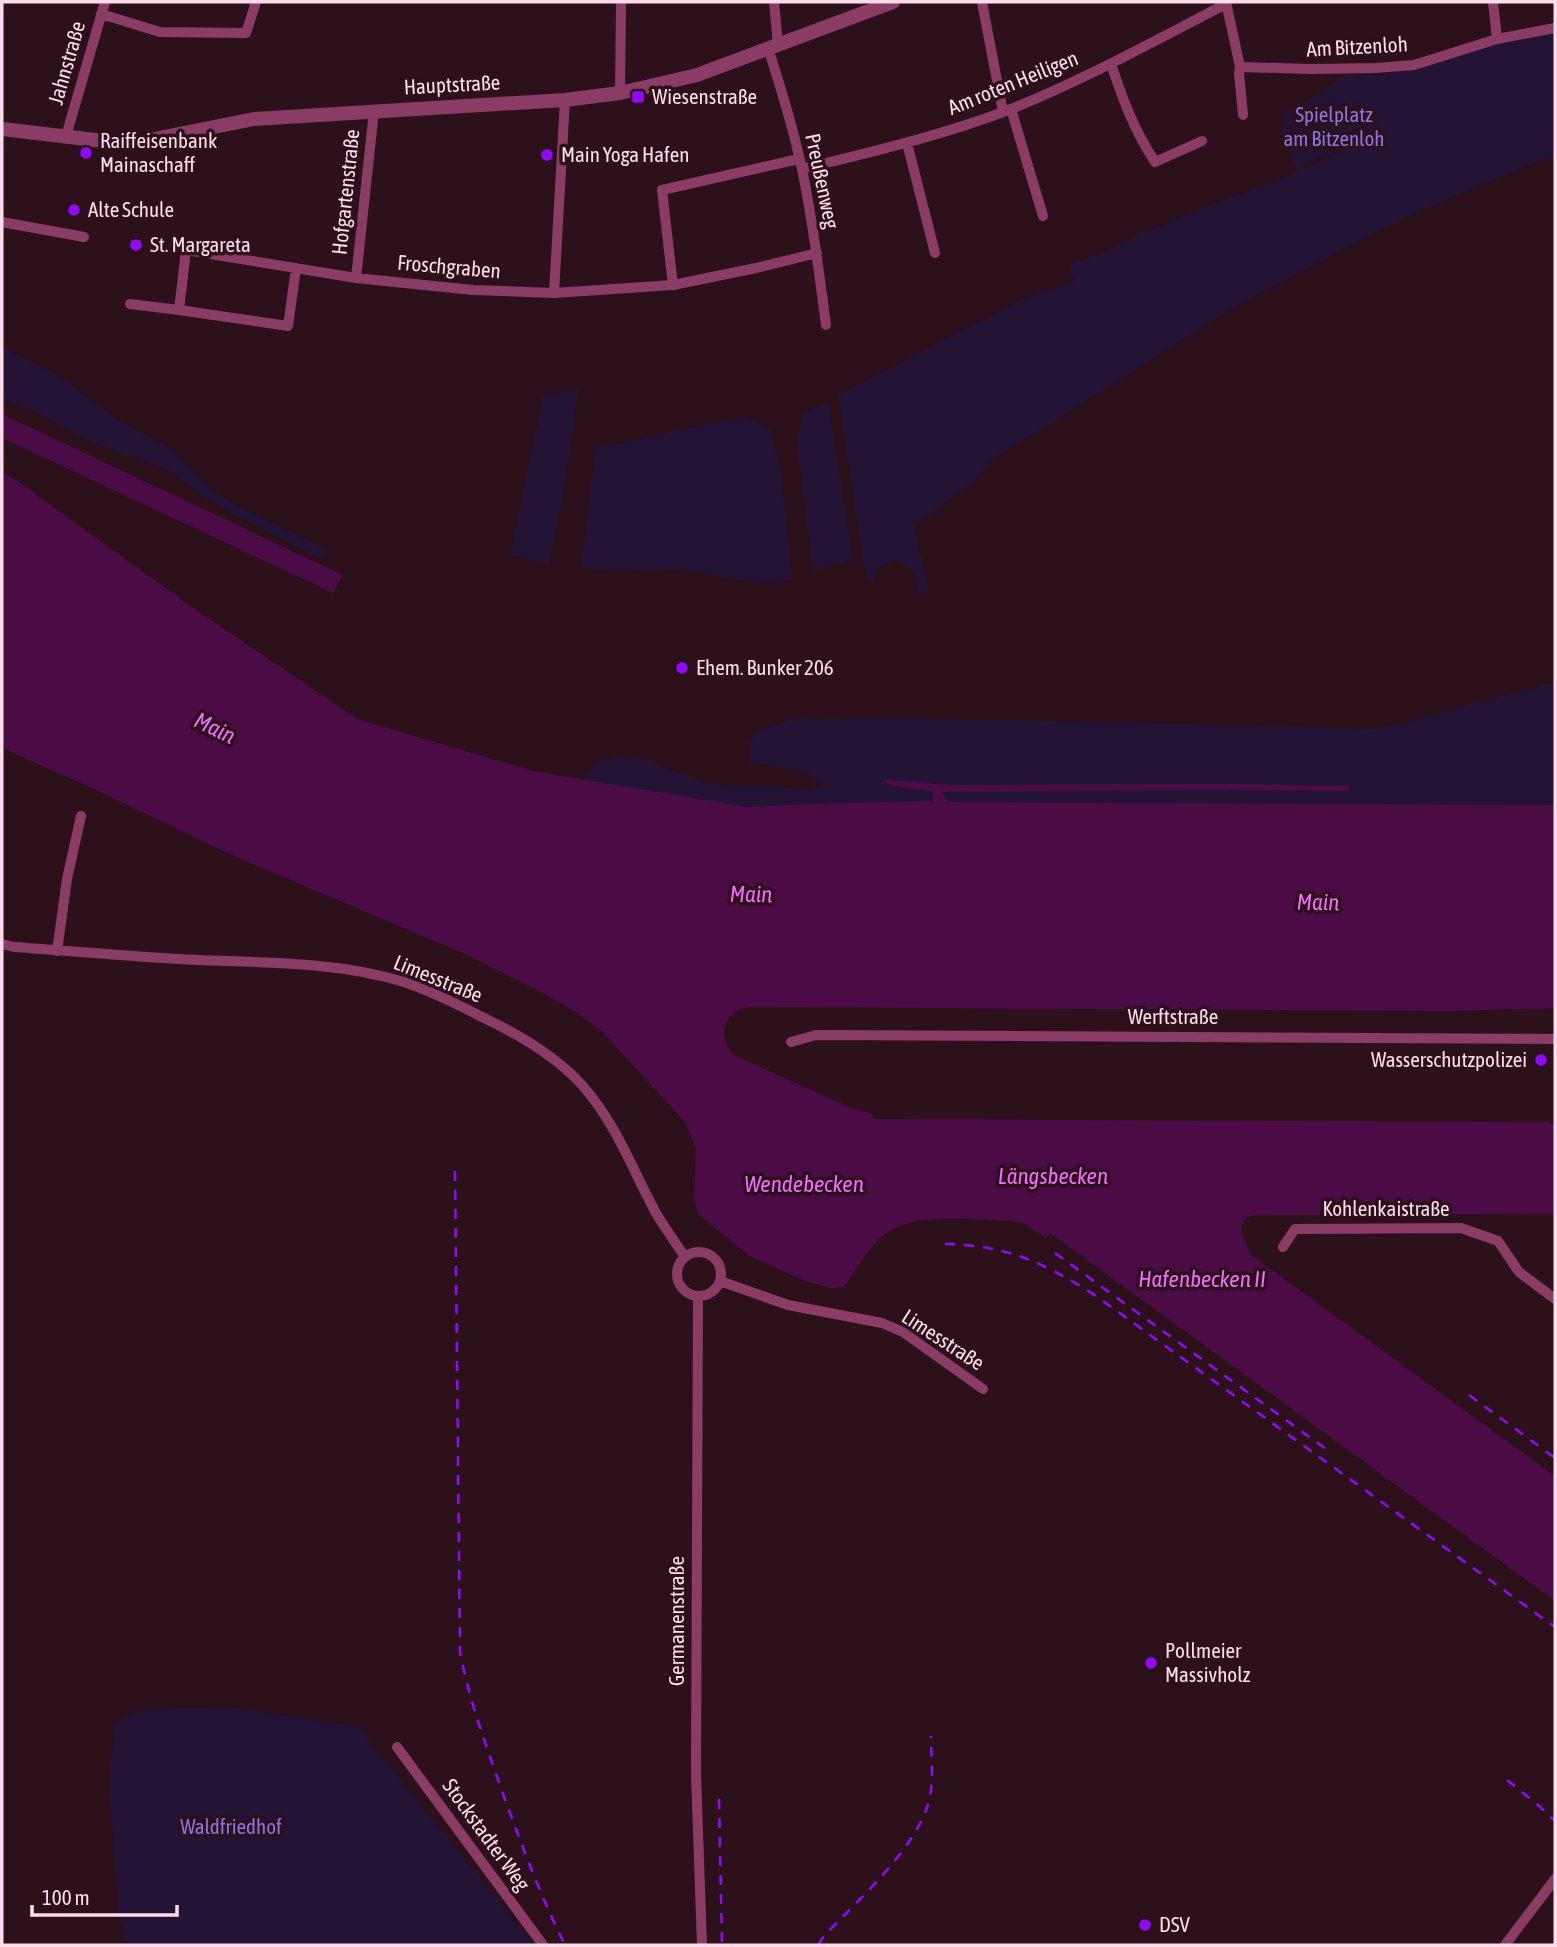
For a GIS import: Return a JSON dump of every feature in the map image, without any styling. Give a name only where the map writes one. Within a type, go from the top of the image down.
[{"type":"street","name":"Jahnstraße","points":[[66,136],[105,2]]},
{"type":"street","points":[[102,14],[160,32],[246,33],[256,2]]},
{"type":"street","points":[[620,93],[621,2]]},
{"type":"street","name":"Preußenweg","points":[[774,2],[773,47],[801,164],[817,253],[826,325]]},
{"type":"street","name":"Hauptstraße","points":[[2,129],[130,144],[254,119],[565,100],[620,93],[697,75],[893,2]]},
{"type":"street","points":[[982,2],[1007,111],[1043,216]]},
{"type":"street","points":[[1493,2],[1497,39]]},
{"type":"street","points":[[1226,3],[1240,67],[1243,115]]},
{"type":"street","name":"Am roten Heiligen","points":[[673,285],[662,190],[907,143],[1007,111],[1111,64],[1226,3]]},
{"type":"street","name":"Am Bitzenloh","points":[[1240,67],[1324,69],[1413,65],[1497,39],[1555,28]]},
{"type":"street","points":[[1111,64],[1132,122],[1155,162],[1202,141]]},
{"type":"street","points":[[554,292],[565,100]]},
{"type":"street","name":"Hofgartenstraße","points":[[356,278],[374,111]]},
{"type":"street","points":[[907,143],[935,253]]},
{"type":"street","points":[[2,222],[84,237]]},
{"type":"street","name":"Froschgraben","points":[[179,310],[186,250],[356,278],[473,290],[554,292],[673,285],[817,253]]},
{"type":"street","points":[[130,303],[288,326],[296,268]]},
{"type":"street","points":[[57,951],[67,879],[81,816]]},
{"type":"street","name":"Limesstraße","points":[[2,944],[57,951],[285,964],[356,972],[405,982],[431,992],[488,1019],[536,1047],[580,1084],[606,1114],[655,1211],[685,1257]]},
{"type":"street","name":"Werftstraße","points":[[791,1042],[816,1035],[1555,1039]]},
{"type":"street","name":"Kohlenkaistraße","points":[[1283,1247],[1295,1228],[1461,1228],[1498,1241],[1519,1272],[1555,1298]]},
{"type":"street","points":[[698,1252],[711,1256],[720,1268],[720,1281],[707,1295],[698,1296],[685,1292],[678,1281],[678,1268],[685,1257],[698,1252]]},
{"type":"street","name":"Limesstraße","points":[[720,1281],[788,1305],[882,1323],[903,1332],[983,1389]]},
{"type":"street","name":"Germanenstraße","points":[[698,1296],[696,1773],[702,1945]]},
{"type":"street","name":"Stockstadter Weg","points":[[397,1747],[543,1945]]},
{"type":"street","points":[[1505,1945],[1555,1879]]},
{"type":"green space","name":"Spielplatz am Bitzenloh","points":[[1555,32],[1555,157],[1541,160],[1399,220],[1234,307],[995,457],[974,481],[914,526],[930,595],[918,594],[913,570],[898,559],[881,567],[874,584],[869,580],[863,563],[838,395],[1033,294],[1074,282],[1069,265],[1213,204],[1278,180],[1369,139],[1354,101],[1367,138],[1295,168],[1282,126],[1286,124],[1283,115],[1327,89],[1337,79],[1422,67],[1499,44]]},
{"type":"green space","points":[[2,348],[55,373],[118,420],[170,448],[211,489],[230,502],[326,549],[322,559],[236,516],[199,494],[175,473],[80,437],[35,411],[2,398]]},
{"type":"green space","points":[[578,388],[550,564],[510,555],[543,396]]},
{"type":"green space","points":[[828,402],[853,559],[813,571],[797,443],[803,413]]},
{"type":"green space","points":[[743,416],[770,429],[780,468],[793,579],[775,583],[752,582],[676,569],[615,571],[581,568],[595,450]]},
{"type":"green space","points":[[1555,682],[1555,805],[948,802],[942,792],[1345,791],[1351,786],[951,785],[884,780],[889,785],[933,792],[933,802],[748,807],[583,780],[598,762],[616,756],[643,759],[704,783],[779,786],[803,791],[823,785],[806,772],[749,762],[749,744],[759,730],[795,719],[1016,720],[1379,729]]},
{"type":"green space","name":"Waldfriedhof","points":[[231,1707],[358,1727],[534,1945],[128,1945],[118,1914],[109,1776],[115,1725],[138,1709]]},
{"type":"water","points":[[2,414],[343,575],[333,593],[2,438]]},
{"type":"water","points":[[2,472],[189,605],[357,719],[533,771],[748,807],[933,801],[933,792],[889,785],[883,779],[951,785],[1352,786],[1346,791],[943,792],[948,802],[1555,805],[1555,1008],[1451,1011],[749,1007],[739,1009],[727,1020],[724,1034],[728,1047],[738,1057],[851,1108],[872,1114],[873,1119],[1550,1122],[1555,1127],[1555,1214],[1257,1215],[1245,1220],[1242,1230],[1250,1254],[1555,1476],[1555,1601],[1050,1233],[1046,1238],[1025,1224],[1011,1221],[945,1219],[911,1223],[896,1227],[884,1235],[867,1253],[844,1287],[831,1288],[802,1280],[748,1255],[699,1215],[694,1200],[696,1149],[685,1122],[603,1033],[579,1014],[534,988],[458,951],[236,857],[2,748]]},
{"type":"railway","points":[[455,1171],[460,1652],[473,1705],[502,1791],[539,1888],[565,1945]]},
{"type":"railway","points":[[945,1244],[988,1248],[1025,1258],[1060,1274],[1096,1296],[1555,1627]]},
{"type":"railway","points":[[1055,1253],[1326,1449]]},
{"type":"railway","points":[[1469,1395],[1555,1458]]},
{"type":"railway","points":[[818,1945],[899,1855],[922,1819],[929,1801],[931,1785],[931,1736]]},
{"type":"railway","points":[[1507,1780],[1555,1821]]},
{"type":"railway","points":[[719,1799],[722,1945]]},
{"type":"place","name":"Wiesenstraße","points":[[638,97]]},
{"type":"place","name":"Raiffeisenbank Mainaschaff","points":[[86,153]]},
{"type":"place","name":"Main Yoga Hafen","points":[[547,155]]},
{"type":"place","name":"Alte Schule","points":[[74,210]]},
{"type":"place","name":"St. Margareta","points":[[136,245]]},
{"type":"place","name":"Ehem. Bunker 206","points":[[682,668]]},
{"type":"place","name":"Wasserschutzpolizei","points":[[1541,1060]]},
{"type":"place","name":"Pollmeier Massivholz","points":[[1151,1663]]},
{"type":"place","name":"DSV","points":[[1145,1925]]},
{"type":"water label","name":"Main","points":[[215,728]]},
{"type":"water label","name":"Main","points":[[751,894]]},
{"type":"water label","name":"Main","points":[[1318,902]]},
{"type":"water label","name":"Längsbecken","points":[[1053,1176]]},
{"type":"water label","name":"Wendebecken","points":[[804,1184]]},
{"type":"water label","name":"Hafenbecken II","points":[[1202,1279]]}]
